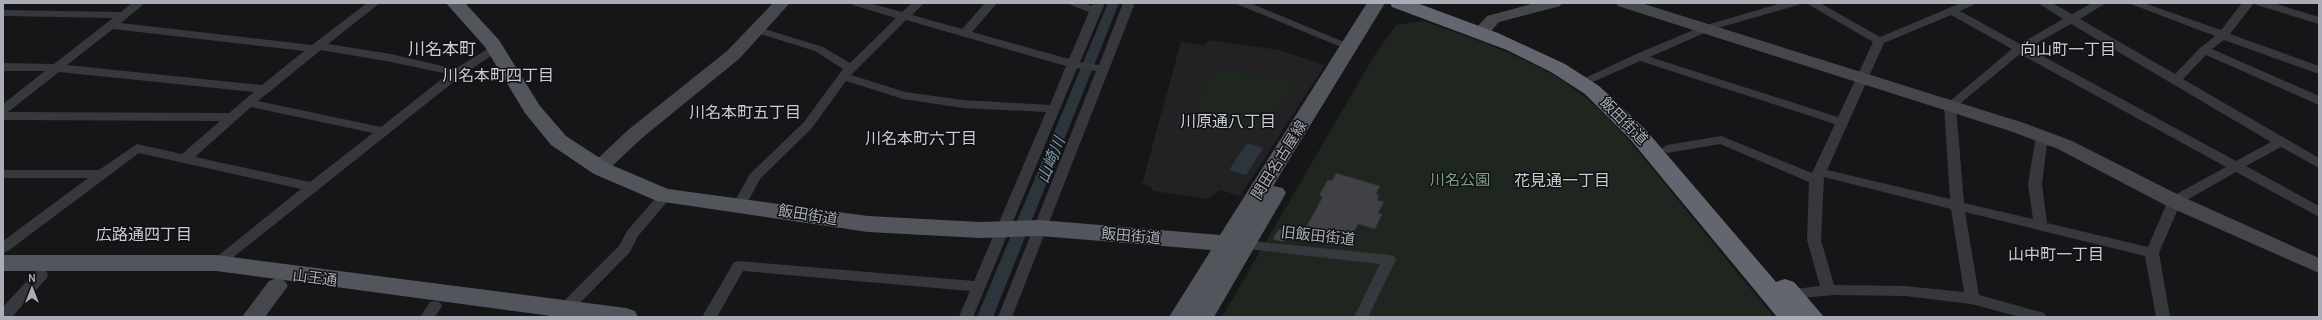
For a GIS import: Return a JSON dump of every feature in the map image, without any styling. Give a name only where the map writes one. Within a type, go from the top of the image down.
[{"type":"highway","name":"飯田街道","points":[[1398,3],[1530,43],[1591,78],[1626,105],[1667,149],[1811,317]]},
{"type":"highway","name":"飯田街道","points":[[1430,3],[1484,28],[1563,71],[1614,108],[1678,180],[1791,317]]},
{"type":"main road","name":"飯田街道","points":[[455,3],[495,49],[547,129],[573,150],[600,167],[636,186],[666,196],[868,224],[974,230],[1038,228],[1235,245]]},
{"type":"main road","name":"関田名古屋線","points":[[1202,317],[1235,245],[1376,3]]},
{"type":"main road","name":"関田名古屋線","points":[[1181,317],[1235,245],[1363,52],[1391,3]]},
{"type":"main road","name":"山王通","points":[[3,264],[216,264],[626,317]]},
{"type":"main road","name":"山王通","points":[[3,275],[206,277],[277,286],[431,311],[520,317]]},
{"type":"street","points":[[3,110],[139,3]]},
{"type":"street","points":[[184,159],[264,89],[374,3]]},
{"type":"street","points":[[600,167],[635,134],[733,55],[782,3]]},
{"type":"street","points":[[857,3],[1073,64],[1103,69]]},
{"type":"street","points":[[739,206],[754,177],[808,126],[847,72],[918,3]]},
{"type":"street","points":[[964,34],[991,3]]},
{"type":"street","points":[[966,317],[1006,228],[1053,109],[1097,7],[1072,3]]},
{"type":"street","points":[[1005,317],[1038,228],[1129,3]]},
{"type":"street","points":[[1240,3],[1350,47]]},
{"type":"street","points":[[1484,28],[1493,19],[1554,3]]},
{"type":"street","points":[[1624,3],[1863,77],[2042,136],[2079,152],[2174,201],[2319,266]]},
{"type":"street","points":[[1591,78],[1707,28],[1794,3]]},
{"type":"street","points":[[1812,3],[1879,41]]},
{"type":"street","points":[[1828,290],[1814,240],[1817,176],[1879,41],[1972,3]]},
{"type":"street","points":[[2044,3],[2074,19],[2175,81],[2319,164]]},
{"type":"street","points":[[1950,106],[2019,49],[2100,3]]},
{"type":"street","points":[[2134,3],[2319,70]]},
{"type":"street","points":[[2175,81],[2204,50],[2223,35],[2248,3]]},
{"type":"street","points":[[2261,3],[2319,21]]},
{"type":"street","points":[[1951,12],[2319,212]]},
{"type":"street","points":[[3,13],[124,15]]},
{"type":"street","points":[[111,25],[391,58],[457,73]]},
{"type":"street","points":[[758,30],[819,49],[847,72],[903,95],[963,104],[1053,109]]},
{"type":"street","points":[[216,264],[381,131],[457,73],[495,49]]},
{"type":"street","points":[[2204,50],[2319,101]]},
{"type":"street","points":[[1638,57],[1841,122]]},
{"type":"street","points":[[3,67],[57,68],[264,89]]},
{"type":"street","points":[[248,103],[381,131]]},
{"type":"street","points":[[1950,106],[1957,206],[1972,299]]},
{"type":"street","points":[[3,116],[232,118]]},
{"type":"street","points":[[2040,226],[2035,184],[2042,136]]},
{"type":"street","points":[[1667,149],[1721,140],[1817,176],[1957,206],[2152,253]]},
{"type":"street","points":[[2163,317],[2152,253],[2174,201],[2280,142]]},
{"type":"street","points":[[3,248],[137,148],[311,187]]},
{"type":"street","points":[[3,174],[103,174]]},
{"type":"street","points":[[564,310],[625,249],[632,234],[666,196]]},
{"type":"street","name":"旧飯田街道","points":[[1235,245],[1389,260],[1361,317]]},
{"type":"street","points":[[709,317],[739,266],[979,287]]},
{"type":"street","points":[[3,317],[41,275]]},
{"type":"street","points":[[253,317],[277,286]]},
{"type":"street","points":[[1791,294],[1828,290],[1878,290],[1972,299],[2039,317]]},
{"type":"shaded area","points":[[1208,40],[1279,50],[1325,65],[1240,196],[1220,190],[1208,199],[1153,191],[1149,186],[1142,184],[1181,42],[1205,45]]},
{"type":"green space","name":"川名公園","points":[[1424,21],[1528,61],[1560,79],[1592,103],[1633,145],[1774,317],[1222,317],[1374,56],[1396,25]]},
{"type":"green space","points":[[1217,71],[1285,76],[1296,83],[1259,133],[1195,118],[1206,75]]},
{"type":"water","name":"山崎川","points":[[1108,3],[1119,3],[993,317],[977,317]]},
{"type":"water","points":[[1247,143],[1263,148],[1246,175],[1229,170]]},
{"type":"building","points":[[1336,173],[1380,186],[1376,194],[1379,195],[1377,200],[1384,202],[1378,213],[1382,214],[1375,229],[1358,224],[1348,244],[1321,238],[1319,240],[1302,235],[1321,200],[1322,196],[1319,195],[1328,180],[1332,181]]},
{"type":"building","points":[[1279,229],[1290,232],[1283,242],[1273,239]]},
{"type":"district","name":"川名本町","points":[[442,49]]},
{"type":"district","name":"向山町一丁目","points":[[2068,49]]},
{"type":"district","name":"川名本町四丁目","points":[[498,75]]},
{"type":"district","name":"川名本町五丁目","points":[[745,112]]},
{"type":"district","name":"川原通八丁目","points":[[1228,121]]},
{"type":"district","name":"川名本町六丁目","points":[[921,138]]},
{"type":"district","name":"花見通一丁目","points":[[1562,180]]},
{"type":"district","name":"広路通四丁目","points":[[144,234]]},
{"type":"district","name":"山中町一丁目","points":[[2056,254]]}]
